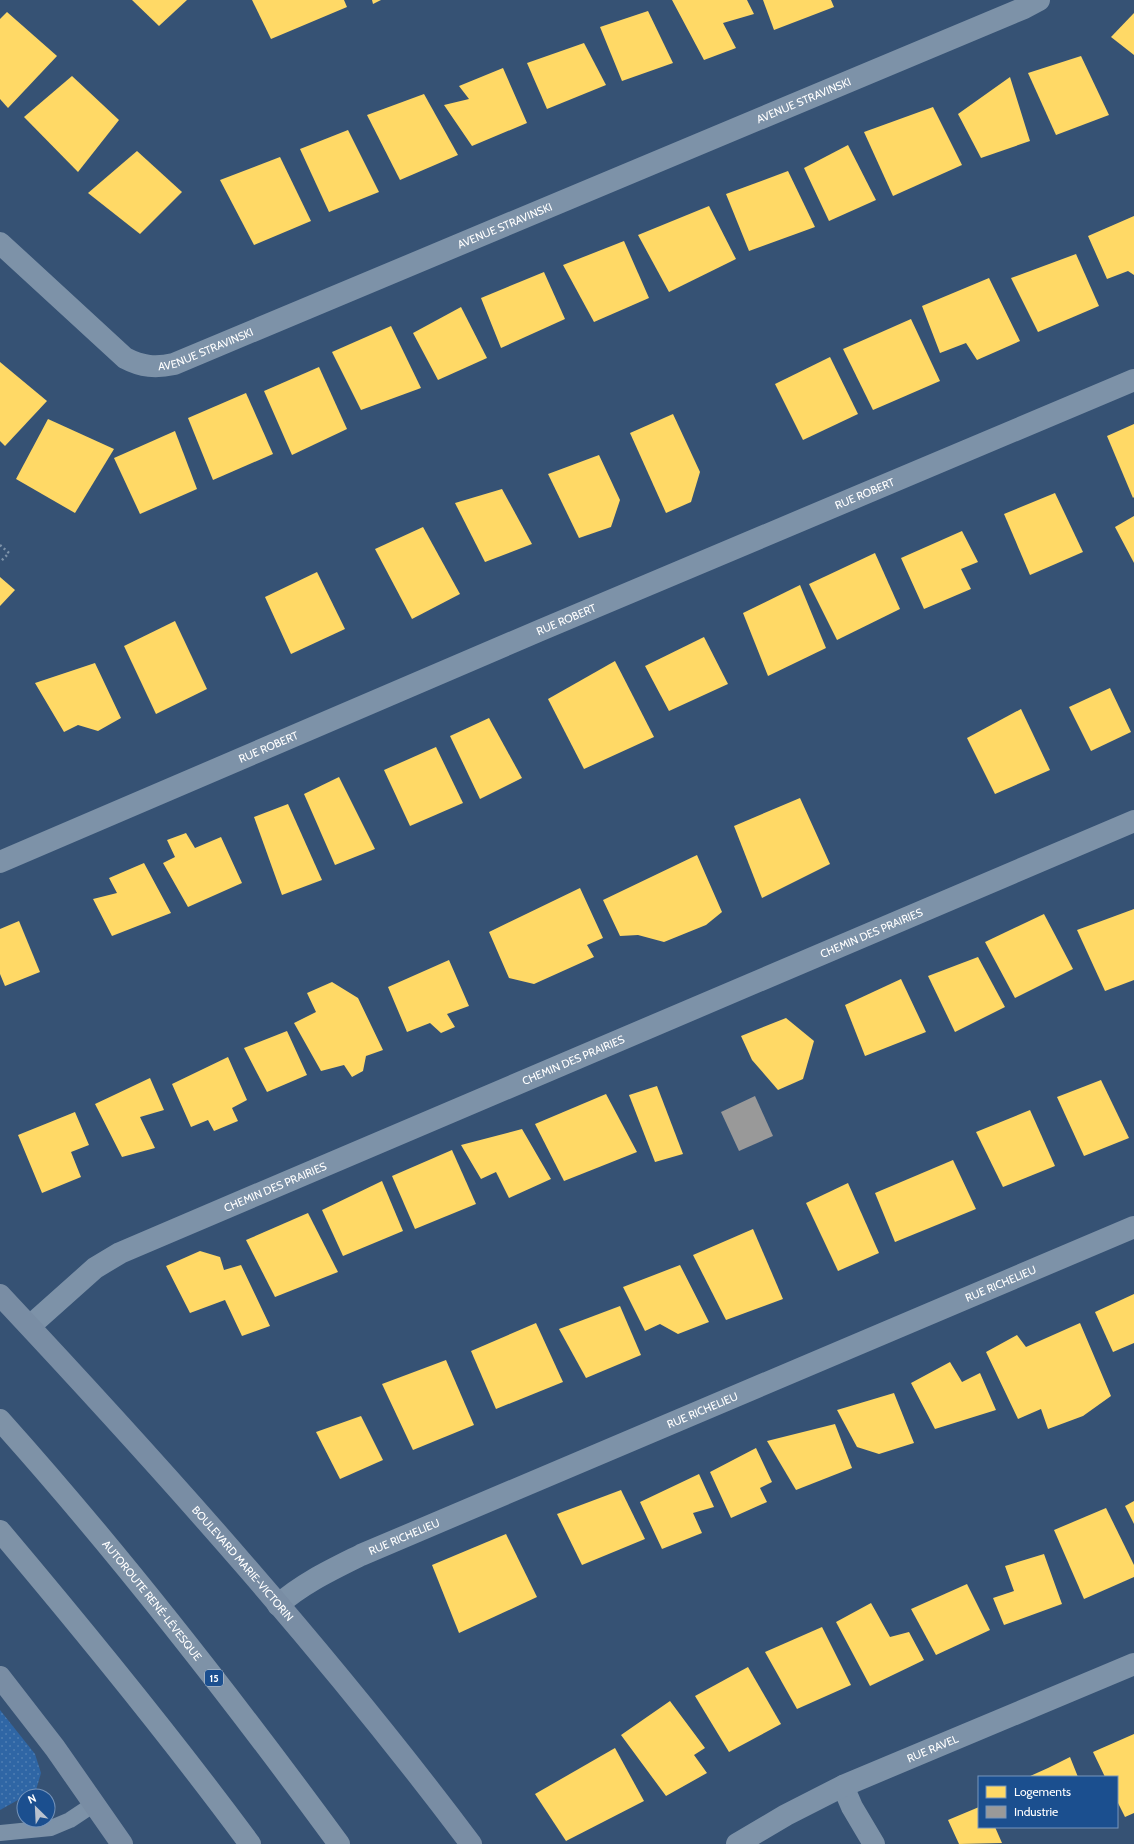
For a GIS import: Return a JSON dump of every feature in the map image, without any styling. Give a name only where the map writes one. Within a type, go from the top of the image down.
[{"type":"highway","name":"AUTOROUTE RENÉ-LÉVESQUE","points":[[0,1420],[87,1520],[174,1626],[339,1844]]},
{"type":"highway","points":[[0,1531],[73,1618],[163,1730],[250,1844]]},
{"type":"main road","name":"BOULEVARD MARIE-VICTORIN","points":[[0,1295],[161,1470],[278,1605],[372,1717],[471,1844]]},
{"type":"main road","points":[[0,1677],[55,1748],[122,1844]]},
{"type":"street","name":"AVENUE STRAVINSKI","points":[[0,243],[126,358],[139,364],[153,367],[174,364],[1024,8],[1039,0]]},
{"type":"street","name":"RUE ROBERT","points":[[0,862],[534,633],[1134,380]]},
{"type":"street","name":"CHEMIN DES PRAIRIES","points":[[30,1326],[95,1268],[120,1253],[1134,821]]},
{"type":"street","name":"RUE RICHELIEU","points":[[278,1605],[295,1590],[313,1579],[362,1556],[1134,1227]]},
{"type":"street","name":"RUE RAVEL","points":[[737,1844],[786,1815],[843,1786],[1134,1664]]},
{"type":"street","points":[[843,1786],[852,1807],[874,1844]]},
{"type":"lane","points":[[0,1833],[51,1828],[70,1820],[94,1804]]},
{"type":"path","points":[[0,545],[9,553],[0,562]]},
{"type":"shaded area","points":[[0,1710],[35,1754],[41,1773],[37,1788],[16,1788],[16,1801],[0,1810]]},
{"type":"building: Logements","points":[[132,0],[187,0],[159,26]]},
{"type":"building: Logements","points":[[252,0],[344,0],[347,7],[271,39]]},
{"type":"building: Logements","points":[[372,0],[381,0],[373,4]]},
{"type":"building: Logements","points":[[672,0],[747,0],[754,14],[723,23],[736,48],[704,60]]},
{"type":"building: Logements","points":[[763,0],[831,0],[834,7],[774,30]]},
{"type":"building: Logements","points":[[648,11],[673,63],[622,81],[600,27]]},
{"type":"building: Logements","points":[[7,12],[57,56],[8,108],[0,99],[0,19]]},
{"type":"building: Logements","points":[[1134,13],[1134,55],[1111,37]]},
{"type":"building: Logements","points":[[584,43],[606,85],[547,109],[527,63]]},
{"type":"building: Logements","points":[[1081,56],[1109,115],[1056,135],[1028,73]]},
{"type":"building: Logements","points":[[503,68],[527,123],[472,146],[444,105],[469,99],[459,86]]},
{"type":"building: Logements","points":[[72,76],[119,120],[78,172],[24,117]]},
{"type":"building: Logements","points":[[1010,77],[1030,141],[981,158],[958,114]]},
{"type":"building: Logements","points":[[424,94],[458,155],[400,180],[367,115]]},
{"type":"building: Logements","points":[[933,107],[962,165],[893,196],[864,132]]},
{"type":"building: Logements","points":[[348,130],[379,192],[329,212],[300,149]]},
{"type":"building: Logements","points":[[848,145],[876,200],[829,221],[804,168]]},
{"type":"building: Logements","points":[[137,151],[182,192],[140,234],[88,193]]},
{"type":"building: Logements","points":[[280,157],[311,221],[254,245],[220,180]]},
{"type":"building: Logements","points":[[788,171],[815,227],[749,251],[726,194]]},
{"type":"building: Logements","points":[[709,206],[736,259],[669,292],[638,235]]},
{"type":"building: Logements","points":[[1134,216],[1134,275],[1128,271],[1107,279],[1088,236]]},
{"type":"building: Logements","points":[[624,241],[649,298],[594,322],[563,265]]},
{"type":"building: Logements","points":[[1076,254],[1099,306],[1038,332],[1011,278]]},
{"type":"building: Logements","points":[[544,272],[565,319],[501,348],[481,298]]},
{"type":"building: Logements","points":[[989,278],[1020,341],[977,360],[966,343],[940,353],[922,306]]},
{"type":"building: Logements","points":[[461,307],[487,358],[438,380],[413,333]]},
{"type":"building: Logements","points":[[911,319],[940,381],[873,410],[843,349]]},
{"type":"building: Logements","points":[[391,326],[421,388],[361,410],[332,352]]},
{"type":"building: Logements","points":[[830,357],[858,414],[803,440],[775,384]]},
{"type":"building: Logements","points":[[0,362],[47,401],[5,446],[0,441]]},
{"type":"building: Logements","points":[[319,367],[347,429],[292,455],[264,391]]},
{"type":"building: Logements","points":[[246,393],[273,454],[213,480],[188,418]]},
{"type":"building: Logements","points":[[673,414],[700,472],[691,502],[666,513],[630,433]]},
{"type":"building: Logements","points":[[48,419],[114,449],[75,513],[16,479]]},
{"type":"building: Logements","points":[[1134,424],[1134,497],[1133,498],[1107,436]]},
{"type":"building: Logements","points":[[175,431],[197,489],[140,514],[114,458]]},
{"type":"building: Logements","points":[[599,455],[620,500],[611,527],[579,538],[548,474]]},
{"type":"building: Logements","points":[[502,489],[532,544],[485,562],[455,503]]},
{"type":"building: Logements","points":[[1055,493],[1083,552],[1030,575],[1004,514]]},
{"type":"building: Logements","points":[[1134,516],[1134,563],[1115,527]]},
{"type":"building: Logements","points":[[423,527],[460,594],[412,619],[375,549]]},
{"type":"building: Logements","points":[[962,531],[978,562],[961,569],[971,589],[924,609],[901,558]]},
{"type":"building: Logements","points":[[875,553],[900,609],[837,640],[809,584]]},
{"type":"building: Logements","points":[[317,572],[345,629],[291,654],[265,597]]},
{"type":"building: Logements","points":[[0,577],[15,590],[0,606]]},
{"type":"building: Logements","points":[[800,585],[826,648],[768,676],[743,613]]},
{"type":"building: Logements","points":[[175,621],[207,689],[156,714],[124,646]]},
{"type":"building: Logements","points":[[704,637],[728,684],[669,711],[645,666]]},
{"type":"building: Logements","points":[[615,661],[654,737],[584,769],[548,699]]},
{"type":"building: Logements","points":[[95,663],[121,718],[98,731],[78,725],[64,732],[35,683]]},
{"type":"building: Logements","points":[[1110,688],[1131,732],[1091,751],[1069,707]]},
{"type":"building: Logements","points":[[1021,709],[1050,770],[995,794],[967,738]]},
{"type":"building: Logements","points":[[489,718],[522,778],[480,799],[450,736]]},
{"type":"building: Logements","points":[[436,747],[463,803],[410,826],[384,770]]},
{"type":"building: Logements","points":[[339,777],[375,849],[335,865],[304,794]]},
{"type":"building: Logements","points":[[800,798],[830,864],[762,898],[734,826]]},
{"type":"building: Logements","points":[[288,804],[322,880],[282,895],[254,817]]},
{"type":"building: Logements","points":[[186,833],[195,848],[221,837],[242,883],[188,907],[163,863],[175,857],[167,840]]},
{"type":"building: Logements","points":[[697,855],[722,912],[706,925],[664,942],[638,935],[620,936],[603,900]]},
{"type":"building: Logements","points":[[144,863],[171,913],[112,936],[93,899],[117,893],[109,878]]},
{"type":"building: Logements","points":[[580,888],[603,938],[587,945],[594,957],[534,984],[509,978],[489,932]]},
{"type":"building: Logements","points":[[1134,909],[1134,980],[1105,991],[1077,930]]},
{"type":"building: Logements","points":[[1044,914],[1073,969],[1015,998],[985,942]]},
{"type":"building: Logements","points":[[19,921],[40,972],[5,986],[0,974],[0,929]]},
{"type":"building: Logements","points":[[978,957],[1005,1007],[955,1032],[928,976]]},
{"type":"building: Logements","points":[[449,960],[469,1006],[447,1014],[455,1027],[441,1033],[430,1023],[407,1032],[388,987]]},
{"type":"building: Logements","points":[[901,979],[926,1032],[865,1056],[845,1005]]},
{"type":"building: Logements","points":[[332,982],[358,998],[383,1050],[366,1056],[363,1071],[352,1077],[344,1065],[321,1071],[294,1023],[316,1012],[307,993]]},
{"type":"building: Logements","points":[[786,1018],[814,1041],[803,1079],[778,1090],[752,1060],[741,1036]]},
{"type":"building: Logements","points":[[287,1031],[307,1075],[267,1092],[244,1048]]},
{"type":"building: Logements","points":[[228,1057],[247,1100],[232,1108],[238,1121],[214,1131],[208,1120],[191,1127],[172,1084]]},
{"type":"building: Logements","points":[[150,1078],[164,1110],[140,1117],[155,1148],[122,1157],[95,1104]]},
{"type":"building: Logements","points":[[1101,1080],[1129,1138],[1084,1156],[1057,1097]]},
{"type":"building: Logements","points":[[657,1086],[683,1154],[655,1162],[629,1095]]},
{"type":"building: Logements","points":[[606,1094],[637,1152],[564,1181],[535,1124]]},
{"type":"building: Logements","points":[[1030,1110],[1055,1166],[1003,1187],[976,1132]]},
{"type":"building: Logements","points":[[75,1112],[89,1145],[71,1152],[81,1177],[42,1193],[18,1135]]},
{"type":"building: Logements","points":[[522,1129],[551,1179],[509,1198],[496,1172],[481,1179],[461,1145]]},
{"type":"building: Logements","points":[[452,1150],[476,1204],[415,1229],[392,1176]]},
{"type":"building: Logements","points":[[953,1160],[976,1209],[895,1242],[875,1193]]},
{"type":"building: Logements","points":[[382,1181],[403,1231],[343,1256],[322,1210]]},
{"type":"building: Logements","points":[[848,1183],[879,1253],[838,1271],[806,1203]]},
{"type":"building: Logements","points":[[308,1213],[338,1272],[275,1297],[246,1240]]},
{"type":"building: Logements","points":[[753,1229],[783,1299],[726,1320],[693,1255]]},
{"type":"building: Logements","points":[[200,1251],[220,1257],[224,1270],[241,1265],[270,1326],[242,1336],[225,1300],[190,1313],[166,1266]]},
{"type":"building: Logements","points":[[680,1265],[709,1322],[678,1334],[660,1324],[645,1331],[623,1287]]},
{"type":"building: Logements","points":[[1134,1294],[1134,1343],[1113,1352],[1095,1312]]},
{"type":"building: Logements","points":[[620,1306],[641,1355],[586,1378],[559,1329]]},
{"type":"building: Logements","points":[[536,1323],[563,1382],[496,1409],[471,1351]]},
{"type":"building: Logements","points":[[1080,1323],[1111,1396],[1083,1416],[1048,1429],[1041,1409],[1018,1419],[986,1352],[1017,1335],[1026,1347]]},
{"type":"building: Logements","points":[[446,1360],[474,1425],[413,1450],[382,1384]]},
{"type":"building: Logements","points":[[950,1362],[962,1382],[980,1373],[996,1410],[935,1429],[911,1383]]},
{"type":"building: Logements","points":[[894,1393],[914,1443],[879,1454],[857,1447],[837,1410]]},
{"type":"building: Logements","points":[[361,1416],[383,1460],[340,1479],[316,1432]]},
{"type":"building: Logements","points":[[835,1424],[852,1468],[796,1490],[767,1441]]},
{"type":"building: Logements","points":[[756,1448],[772,1482],[760,1488],[767,1502],[731,1518],[710,1472]]},
{"type":"building: Logements","points":[[699,1474],[714,1507],[693,1513],[702,1533],[662,1549],[640,1502]]},
{"type":"building: Logements","points":[[621,1490],[645,1539],[582,1565],[557,1514]]},
{"type":"building: Logements","points":[[1134,1501],[1134,1524],[1125,1506]]},
{"type":"building: Logements","points":[[1106,1508],[1134,1565],[1134,1577],[1084,1599],[1054,1530]]},
{"type":"building: Logements","points":[[506,1534],[537,1597],[459,1633],[432,1565]]},
{"type":"building: Logements","points":[[1044,1554],[1062,1604],[1004,1625],[993,1598],[1014,1591],[1005,1566]]},
{"type":"building: Logements","points":[[967,1584],[990,1630],[936,1655],[911,1609]]},
{"type":"building: Logements","points":[[871,1603],[890,1637],[909,1632],[924,1660],[870,1686],[836,1622]]},
{"type":"building: Logements","points":[[822,1627],[851,1685],[797,1709],[765,1652]]},
{"type":"building: Logements","points":[[748,1667],[781,1724],[729,1752],[695,1696]]},
{"type":"building: Logements","points":[[670,1701],[705,1748],[694,1755],[707,1773],[666,1796],[621,1735]]},
{"type":"building: Logements","points":[[1134,1734],[1134,1813],[1125,1817],[1118,1803],[1118,1776],[1105,1776],[1093,1752]]},
{"type":"building: Logements","points":[[615,1748],[644,1801],[566,1841],[535,1794]]},
{"type":"building: Logements","points":[[1070,1757],[1078,1776],[1030,1776]]},
{"type":"building: Logements","points":[[978,1807],[978,1828],[995,1828],[1002,1843],[959,1844],[948,1820]]},
{"type":"building: Industrie","points":[[755,1096],[773,1136],[739,1151],[721,1112]]}]
